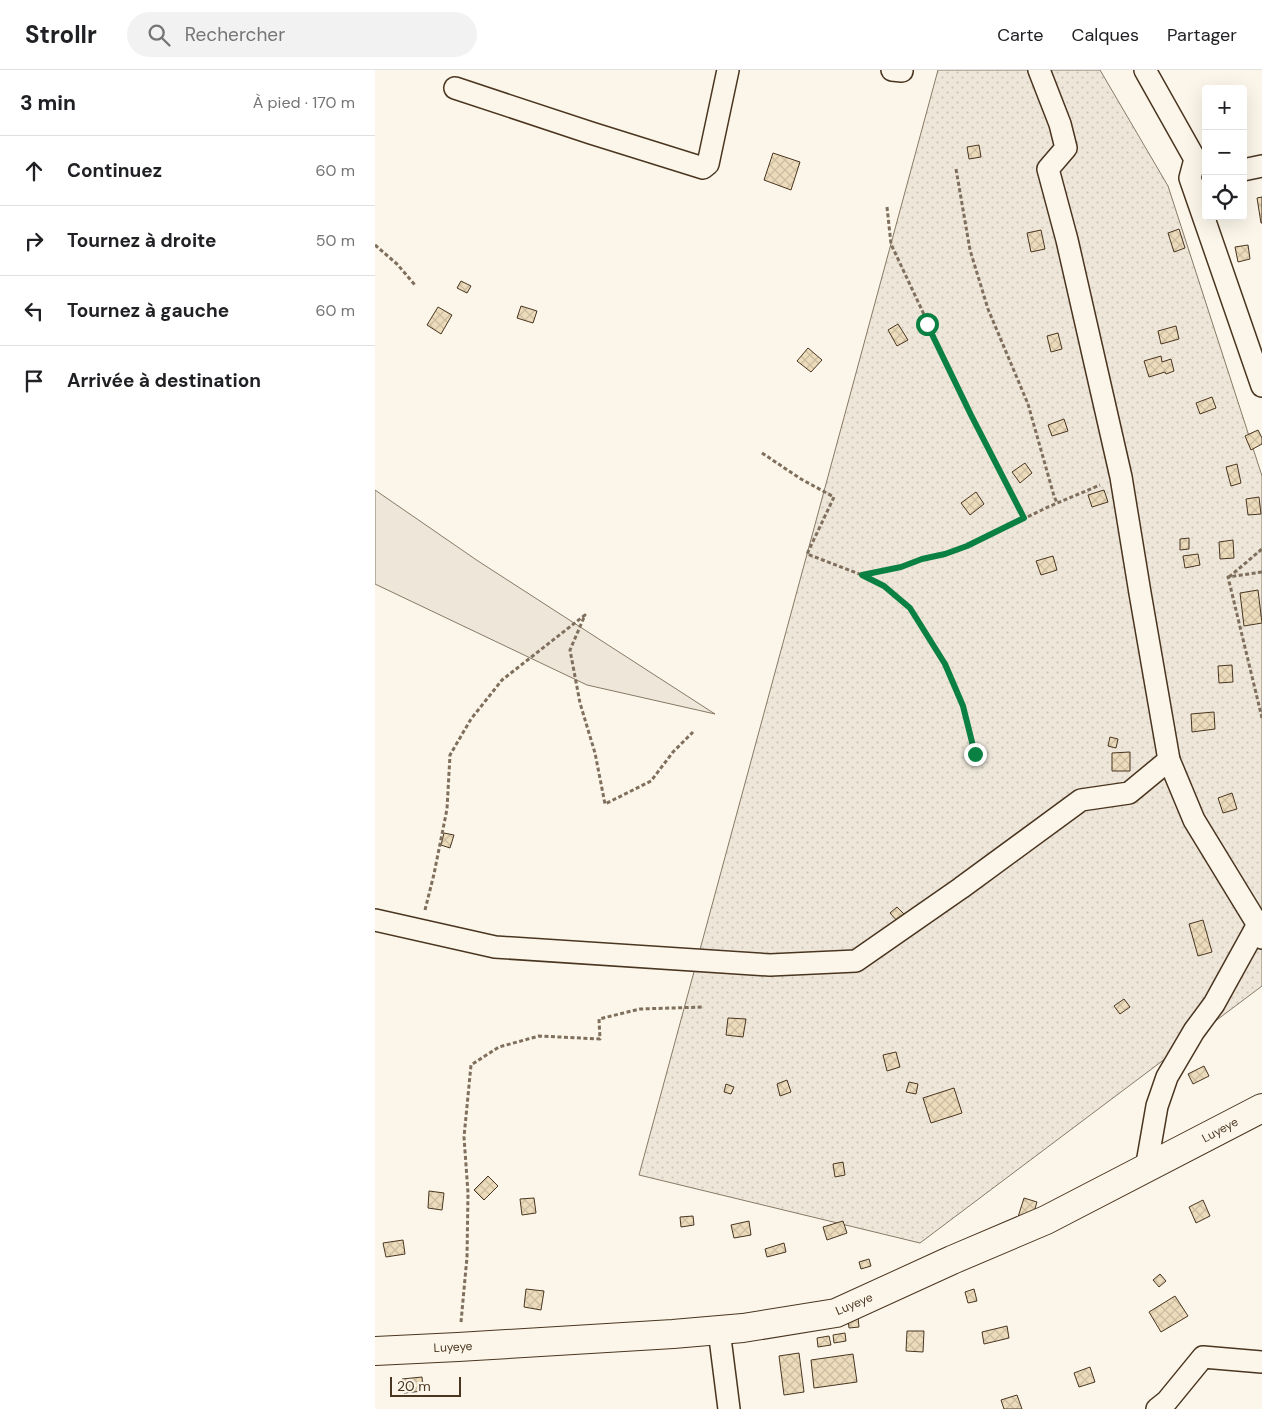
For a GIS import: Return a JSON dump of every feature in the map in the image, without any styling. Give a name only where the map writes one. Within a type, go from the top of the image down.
[{"type":"street","points":[[455,88],[703,168],[708,164],[728,70]]},
{"type":"street","points":[[1039,70],[1060,124],[1066,148],[1048,168],[1067,240],[1121,477],[1169,760],[1194,820],[1255,920],[1259,932],[1214,1004],[1194,1031],[1167,1077],[1157,1106],[1146,1169]]},
{"type":"street","points":[[1145,70],[1195,159],[1198,177],[1262,386]]},
{"type":"street","points":[[1247,169],[1262,166]]},
{"type":"street","points":[[375,920],[495,947],[770,965],[856,961],[961,888],[1081,800],[1129,793],[1169,760]]},
{"type":"street","name":"Luyeye","points":[[375,1351],[591,1340],[719,1330],[836,1313],[1046,1220],[1262,1108]]},
{"type":"street","points":[[719,1330],[729,1409]]},
{"type":"street","points":[[1157,1409],[1167,1402],[1203,1357],[1262,1362]]},
{"type":"path","points":[[956,169],[971,250],[988,309],[1028,404],[1057,503]]},
{"type":"path","points":[[887,207],[891,244],[971,415],[1024,518]]},
{"type":"path","points":[[375,245],[397,264],[415,285]]},
{"type":"path","points":[[762,453],[801,479],[834,497],[807,554],[862,575],[884,586],[910,608],[945,664],[963,706],[975,754]]},
{"type":"path","points":[[862,575],[901,567],[967,546],[1057,503],[1121,477]]},
{"type":"path","points":[[1228,577],[1262,549]]},
{"type":"path","points":[[1228,577],[1262,572]]},
{"type":"path","points":[[1228,577],[1262,718]]},
{"type":"path","points":[[420,930],[435,874],[447,809],[450,755],[471,719],[502,680],[585,615],[570,650],[580,703],[595,753],[605,804],[651,781],[673,752],[693,732]]},
{"type":"path","points":[[459,1347],[467,1257],[468,1193],[464,1136],[471,1065],[499,1047],[539,1036],[600,1039],[599,1018],[640,1010],[704,1007]]},
{"type":"shaded area","points":[[938,70],[1100,70],[1168,186],[1262,476],[1262,986],[920,1243],[639,1175]]},
{"type":"shaded area","points":[[375,490],[478,561],[715,714],[587,685],[375,584]]},
{"type":"building","points":[[979,145],[981,157],[969,159],[967,147]]},
{"type":"building","points":[[773,153],[800,162],[791,190],[764,180]]},
{"type":"building","points":[[1262,197],[1262,223],[1261,223],[1257,198]]},
{"type":"building","points":[[1179,229],[1185,248],[1174,252],[1168,233]]},
{"type":"building","points":[[1041,230],[1045,249],[1031,252],[1027,233]]},
{"type":"building","points":[[1248,245],[1250,259],[1238,262],[1235,247]]},
{"type":"building","points":[[461,281],[471,286],[467,293],[457,288]]},
{"type":"building","points":[[521,306],[537,311],[533,323],[517,318]]},
{"type":"building","points":[[438,307],[452,315],[441,334],[427,325]]},
{"type":"building","points":[[898,324],[908,340],[897,346],[888,330]]},
{"type":"building","points":[[1176,326],[1179,339],[1161,344],[1158,331]]},
{"type":"building","points":[[1058,333],[1062,349],[1051,352],[1047,336]]},
{"type":"building","points":[[808,348],[822,360],[811,372],[797,361]]},
{"type":"building","points":[[1161,356],[1162,362],[1171,359],[1174,371],[1149,377],[1144,361]]},
{"type":"building","points":[[1212,397],[1216,408],[1200,414],[1196,403]]},
{"type":"building","points":[[1064,419],[1068,431],[1052,436],[1048,425]]},
{"type":"building","points":[[1258,430],[1262,438],[1262,444],[1251,450],[1245,436]]},
{"type":"building","points":[[1025,463],[1032,473],[1020,483],[1012,472]]},
{"type":"building","points":[[1237,464],[1241,483],[1231,486],[1226,467]]},
{"type":"building","points":[[1104,490],[1108,502],[1092,507],[1088,495]]},
{"type":"building","points":[[976,492],[984,504],[970,515],[961,503]]},
{"type":"building","points":[[1259,497],[1261,514],[1248,515],[1246,499]]},
{"type":"building","points":[[1189,538],[1189,549],[1180,550],[1180,539]]},
{"type":"building","points":[[1233,540],[1234,558],[1220,559],[1219,542]]},
{"type":"building","points":[[1198,554],[1200,565],[1185,568],[1183,556]]},
{"type":"building","points":[[1053,556],[1057,570],[1041,575],[1036,561]]},
{"type":"building","points":[[1258,590],[1262,623],[1244,626],[1240,593]]},
{"type":"building","points":[[1232,665],[1233,682],[1219,683],[1218,666]]},
{"type":"building","points":[[1214,712],[1215,729],[1192,732],[1191,714]]},
{"type":"building","points":[[1110,737],[1118,739],[1116,748],[1108,746]]},
{"type":"building","points":[[1130,752],[1130,771],[1112,771],[1112,753]]},
{"type":"building","points":[[1232,793],[1237,809],[1223,813],[1218,798]]},
{"type":"building","points":[[444,833],[454,835],[450,848],[441,845]]},
{"type":"building","points":[[897,907],[906,916],[899,923],[890,913]]},
{"type":"building","points":[[1203,920],[1212,952],[1198,956],[1189,924]]},
{"type":"building","points":[[1124,999],[1130,1007],[1120,1014],[1114,1006]]},
{"type":"building","points":[[728,1018],[746,1019],[743,1037],[726,1035]]},
{"type":"building","points":[[896,1052],[900,1067],[887,1071],[883,1055]]},
{"type":"building","points":[[1204,1066],[1209,1076],[1193,1084],[1188,1074]]},
{"type":"building","points":[[787,1080],[791,1092],[780,1096],[777,1084]]},
{"type":"building","points":[[909,1082],[918,1084],[916,1094],[906,1092]]},
{"type":"building","points":[[726,1084],[734,1087],[731,1094],[724,1092]]},
{"type":"building","points":[[954,1088],[962,1113],[931,1123],[923,1098]]},
{"type":"building","points":[[843,1162],[845,1175],[835,1177],[833,1164]]},
{"type":"building","points":[[488,1176],[498,1186],[484,1200],[474,1190]]},
{"type":"building","points":[[429,1191],[444,1193],[442,1210],[428,1208]]},
{"type":"building","points":[[534,1198],[536,1213],[522,1215],[520,1199]]},
{"type":"building","points":[[1024,1198],[1037,1202],[1031,1221],[1018,1217]]},
{"type":"building","points":[[1203,1200],[1210,1216],[1196,1223],[1189,1207]]},
{"type":"building","points":[[693,1216],[694,1225],[681,1227],[680,1217]]},
{"type":"building","points":[[749,1221],[751,1235],[734,1238],[731,1225]]},
{"type":"building","points":[[843,1221],[847,1233],[827,1240],[823,1227]]},
{"type":"building","points":[[403,1240],[405,1254],[386,1257],[383,1243]]},
{"type":"building","points":[[784,1243],[786,1252],[767,1257],[765,1249]]},
{"type":"building","points":[[869,1259],[871,1266],[861,1269],[859,1262]]},
{"type":"building","points":[[1160,1274],[1166,1281],[1159,1287],[1153,1280]]},
{"type":"building","points":[[526,1289],[544,1291],[541,1310],[524,1307]]},
{"type":"building","points":[[974,1289],[977,1301],[968,1303],[965,1292]]},
{"type":"building","points":[[1175,1296],[1188,1316],[1161,1332],[1149,1312]]},
{"type":"building","points":[[858,1317],[859,1327],[849,1328],[848,1319]]},
{"type":"building","points":[[1007,1326],[1009,1338],[984,1344],[982,1332]]},
{"type":"building","points":[[907,1331],[924,1331],[923,1352],[906,1351]]},
{"type":"building","points":[[845,1333],[846,1341],[834,1343],[833,1335]]},
{"type":"building","points":[[829,1336],[831,1345],[818,1347],[817,1338]]},
{"type":"building","points":[[799,1353],[804,1392],[784,1395],[779,1356]]},
{"type":"building","points":[[853,1354],[857,1382],[814,1388],[811,1360]]},
{"type":"building","points":[[1090,1367],[1095,1382],[1079,1387],[1074,1373]]},
{"type":"building","points":[[422,1377],[423,1391],[404,1393],[402,1379]]},
{"type":"building","points":[[1017,1395],[1022,1409],[1004,1409],[1001,1400]]},
{"type":"route","points":[[927,324],[1024,518],[967,546],[945,554],[922,559],[901,567],[862,575],[884,586],[910,608],[945,664],[963,706],[975,754]]}]
